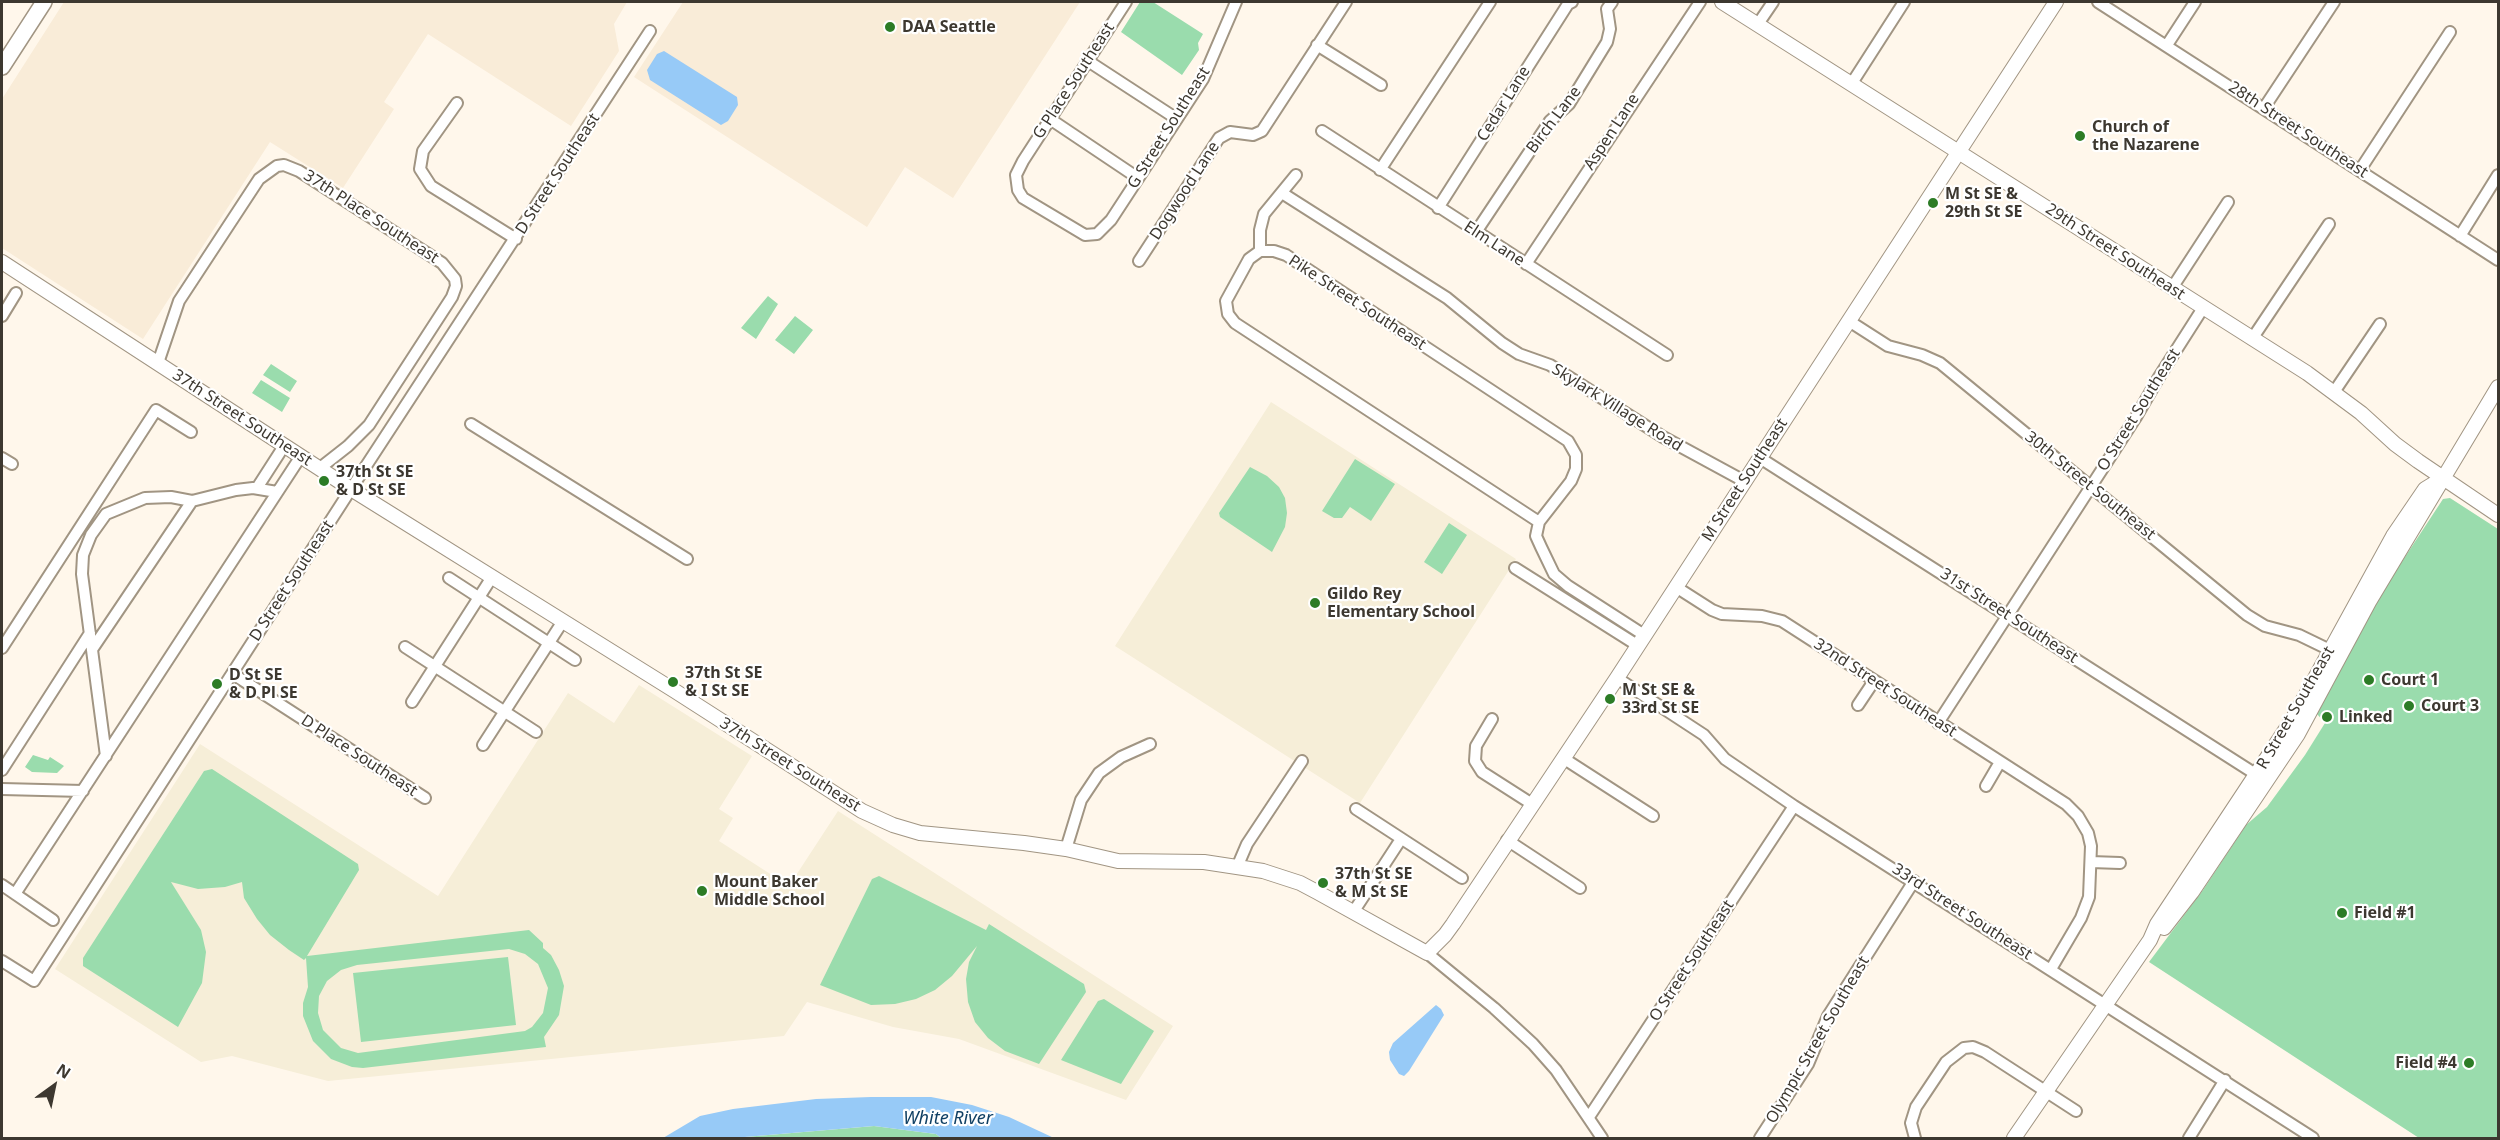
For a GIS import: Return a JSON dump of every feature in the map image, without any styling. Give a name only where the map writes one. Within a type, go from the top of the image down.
[{"type":"main road","points":[[2,67],[44,2]]},
{"type":"street","name":"G Place Southeast","points":[[1112,220],[1098,234],[1085,235],[1028,202],[1020,194],[1016,180],[1023,161],[1125,2]]},
{"type":"street","name":"G Street Southeast","points":[[1112,220],[1210,65],[1236,2]]},
{"type":"street","name":"Dogwood Lane","points":[[1139,261],[1219,138],[1230,132],[1252,135],[1262,131],[1346,2]]},
{"type":"street","points":[[1380,170],[1490,2]]},
{"type":"street","name":"Cedar Lane","points":[[1438,208],[1568,4],[1572,2]]},
{"type":"street","name":"Aspen Lane","points":[[1526,264],[1700,2]]},
{"type":"street","name":"29th Street Southeast","points":[[1722,2],[2334,392],[2395,444],[2499,515]]},
{"type":"street","points":[[1758,24],[1773,2]]},
{"type":"street","points":[[1852,83],[1904,2]]},
{"type":"street","name":"M Street Southeast","points":[[1427,953],[1449,930],[1617,678],[2056,2]]},
{"type":"street","name":"28th Street Southeast","points":[[2098,2],[2499,260]]},
{"type":"street","points":[[2168,45],[2195,2]]},
{"type":"street","points":[[2264,108],[2334,2]]},
{"type":"street","name":"Birch Lane","points":[[1476,232],[1550,122],[1569,104],[1607,42],[1610,29],[1606,4]]},
{"type":"street","name":"D Street Southeast","points":[[2,961],[34,981],[351,489],[650,32]]},
{"type":"street","points":[[2360,170],[2450,32]]},
{"type":"street","points":[[1317,45],[1381,85]]},
{"type":"street","points":[[1088,61],[1177,119]]},
{"type":"street","points":[[457,103],[423,151],[420,169],[431,186],[516,239]]},
{"type":"street","points":[[1050,119],[1138,178]]},
{"type":"street","name":"Elm Lane","points":[[1322,131],[1667,356]]},
{"type":"street","name":"37th Place Southeast","points":[[158,363],[178,301],[259,179],[277,166],[284,165],[298,171],[442,263],[455,279],[456,286],[452,297],[369,425],[348,446],[320,468]]},
{"type":"street","points":[[1296,175],[1282,194],[1272,201],[1264,214],[1260,230],[1260,251],[1244,265],[1228,294],[1226,306],[1232,320],[1539,522],[1536,536],[1554,574],[1641,640]]},
{"type":"street","points":[[2460,236],[2499,176]]},
{"type":"street","name":"Skylark Village Road","points":[[1282,194],[1447,298],[1519,354],[1550,365],[1663,437],[1744,482]]},
{"type":"street","points":[[2172,288],[2228,202]]},
{"type":"street","points":[[2252,339],[2329,224]]},
{"type":"street","name":"Pike Street Southeast","points":[[1260,251],[1274,251],[1286,255],[1568,441],[1576,455],[1574,475],[1539,522]]},
{"type":"street","name":"37th Street Southeast","points":[[2,262],[351,489],[862,811],[920,833],[996,839],[1066,849],[1118,861],[1204,862],[1238,865],[1300,883],[1354,911],[1427,953],[1494,1008],[1533,1044],[1556,1070],[1602,1138]]},
{"type":"street","points":[[2,316],[16,293]]},
{"type":"street","name":"O Street Southeast","points":[[1938,723],[2203,308]]},
{"type":"street","name":"30th Street Southeast","points":[[1849,321],[1888,346],[1938,362],[2247,615],[2265,626],[2299,635],[2330,650]]},
{"type":"street","points":[[2334,392],[2380,324]]},
{"type":"street","name":"R Street Southeast","points":[[2150,940],[2162,930],[2192,892],[2293,741],[2369,602],[2499,387]]},
{"type":"street","points":[[2,648],[156,410],[191,432]]},
{"type":"street","points":[[471,424],[687,559]]},
{"type":"street","points":[[257,489],[284,446]]},
{"type":"street","points":[[15,894],[301,456]]},
{"type":"street","points":[[2,458],[12,464]]},
{"type":"street","name":"31st Street Southeast","points":[[1760,458],[2257,775]]},
{"type":"street","name":"R Street Southeast","points":[[2014,1138],[2150,940],[2157,924],[2257,775],[2295,714],[2393,536],[2425,489],[2443,478]]},
{"type":"street","points":[[106,756],[82,574],[83,555],[91,535],[106,514],[145,498],[171,497],[192,501],[212,498],[236,490],[257,489],[277,492]]},
{"type":"street","points":[[93,648],[192,501]]},
{"type":"street","points":[[94,506],[106,514]]},
{"type":"street","points":[[1515,568],[1641,640]]},
{"type":"street","points":[[412,702],[492,577]]},
{"type":"street","points":[[449,578],[576,660]]},
{"type":"street","name":"32nd Street Southeast","points":[[1676,587],[1722,614],[1762,616],[1782,621],[2066,804],[2081,819],[2089,837],[2091,862]]},
{"type":"street","points":[[483,745],[563,621]]},
{"type":"street","points":[[2,770],[90,633]]},
{"type":"street","points":[[405,647],[536,732]]},
{"type":"street","name":"D Place Southeast","points":[[233,674],[424,798]]},
{"type":"street","name":"33rd Street Southeast","points":[[1617,678],[1704,735],[1725,759],[1794,806],[2313,1138]]},
{"type":"street","points":[[1858,705],[1874,681]]},
{"type":"street","points":[[1492,719],[1476,746],[1475,761],[1482,772],[1532,804]]},
{"type":"street","points":[[1066,849],[1082,800],[1099,773],[1115,760],[1150,744]]},
{"type":"street","points":[[1563,758],[1653,816]]},
{"type":"street","points":[[1238,865],[1247,844],[1302,761]]},
{"type":"street","points":[[1986,786],[2000,762]]},
{"type":"street","points":[[2,789],[83,791]]},
{"type":"street","name":"O Street Southeast","points":[[1589,1117],[1794,806]]},
{"type":"street","points":[[1356,809],[1462,878]]},
{"type":"street","points":[[1354,911],[1401,839]]},
{"type":"street","points":[[1507,840],[1580,888]]},
{"type":"street","points":[[2051,969],[2086,907],[2091,887],[2091,862],[2120,862]]},
{"type":"street","name":"Olympic Street Southeast","points":[[1760,1138],[1808,1064],[1828,1016],[1914,881]]},
{"type":"street","points":[[2,885],[53,920]]},
{"type":"street","points":[[1913,1136],[1911,1123],[1916,1107],[1946,1062],[1958,1050],[1968,1047],[1981,1050],[2076,1111]]},
{"type":"street","points":[[2189,1138],[2225,1080]]},
{"type":"shaded area","points":[[64,2],[627,2],[614,24],[619,51],[571,126],[428,34],[384,102],[394,109],[343,188],[270,142],[143,339],[2,248],[2,99]]},
{"type":"shaded area","name":"DAA Seattle","points":[[683,2],[1080,2],[953,198],[905,167],[867,227],[634,77]]},
{"type":"shaded area","name":"Gildo Rey Elementary School","points":[[1271,402],[1516,559],[1360,803],[1115,646]]},
{"type":"shaded area","name":"Mount Baker Middle School","points":[[639,685],[752,756],[719,809],[733,818],[719,841],[789,886],[838,811],[1173,1026],[1126,1100],[959,1039],[893,1027],[807,1002],[784,1036],[328,1081],[232,1056],[201,1062],[55,969],[200,744],[438,896],[568,693],[614,723]]},
{"type":"green space","points":[[1140,2],[1153,2],[1203,34],[1198,43],[1199,50],[1182,75],[1121,32]]},
{"type":"green space","points":[[768,296],[778,304],[756,339],[741,328]]},
{"type":"green space","points":[[795,316],[813,330],[794,354],[775,340]]},
{"type":"green space","points":[[271,364],[297,381],[290,392],[263,375]]},
{"type":"green space","points":[[261,380],[290,398],[282,412],[252,393]]},
{"type":"green space","points":[[1355,459],[1395,484],[1371,521],[1350,507],[1342,518],[1334,518],[1322,511]]},
{"type":"green space","points":[[1250,467],[1267,476],[1279,487],[1285,498],[1287,513],[1285,527],[1272,552],[1220,517],[1219,513]]},
{"type":"green space","points":[[2450,498],[2498,529],[2498,1138],[2419,1138],[2149,962],[2203,890],[2246,825],[2267,807],[2305,755],[2325,723],[2317,714],[2382,592],[2443,499]]},
{"type":"green space","points":[[1449,523],[1467,535],[1442,574],[1424,562]]},
{"type":"green space","points":[[33,755],[48,760],[50,757],[64,766],[57,773],[32,772],[25,767]]},
{"type":"green space","points":[[212,769],[358,864],[359,870],[307,956],[529,930],[543,943],[543,948],[551,955],[564,986],[559,1015],[544,1037],[546,1047],[363,1068],[352,1067],[331,1059],[313,1041],[303,1016],[303,1003],[308,987],[306,958],[304,960],[270,935],[244,898],[242,882],[225,887],[198,889],[171,882],[201,930],[206,952],[202,983],[178,1027],[83,966],[83,958],[204,771]],"holes":[[[509,949],[525,954],[538,964],[548,988],[543,1013],[532,1027],[525,1031],[358,1053],[341,1048],[323,1030],[318,1013],[319,996],[327,981],[341,970],[357,965]]]},
{"type":"green space","points":[[879,876],[986,930],[989,924],[1084,984],[1086,992],[1039,1064],[1005,1051],[988,1038],[975,1022],[968,1002],[966,979],[969,962],[977,946],[952,976],[935,990],[916,999],[895,1004],[871,1005],[820,985],[872,879]]},
{"type":"green space","points":[[508,957],[516,1025],[361,1042],[353,973]]},
{"type":"green space","points":[[1104,999],[1154,1031],[1121,1084],[1061,1060],[1098,1001]]},
{"type":"green space","points":[[874,1126],[936,1134],[941,1138],[733,1138]]},
{"type":"water","points":[[664,51],[737,97],[738,105],[728,121],[721,125],[650,80],[647,70],[657,54]]},
{"type":"water","points":[[1436,1005],[1444,1015],[1409,1071],[1404,1076],[1399,1074],[1390,1060],[1389,1052],[1393,1043]]},
{"type":"water","name":"White River","points":[[931,1097],[972,1105],[1009,1117],[1054,1138],[941,1138],[936,1134],[874,1126],[733,1138],[663,1138],[700,1116],[733,1109],[816,1099]]},
{"type":"place","name":"DAA Seattle","points":[[890,27]]},
{"type":"place","name":"Church of the Nazarene","points":[[2080,136]]},
{"type":"place","name":"M St SE & 29th St SE","points":[[1933,203]]},
{"type":"place","name":"37th St SE & D St SE","points":[[324,481]]},
{"type":"place","name":"Gildo Rey Elementary School","points":[[1315,603]]},
{"type":"place","name":"Court 1","points":[[2369,680]]},
{"type":"place","name":"37th St SE & I St SE","points":[[673,682]]},
{"type":"place","name":"D St SE & D Pl SE","points":[[217,684]]},
{"type":"place","name":"M St SE & 33rd St SE","points":[[1610,699]]},
{"type":"place","name":"Court 3","points":[[2409,706]]},
{"type":"place","name":"Linked","points":[[2327,717]]},
{"type":"place","name":"37th St SE & M St SE","points":[[1323,883]]},
{"type":"place","name":"Mount Baker Middle School","points":[[702,891]]},
{"type":"place","name":"Field #1","points":[[2342,913]]},
{"type":"place","name":"Field #4","points":[[2469,1063]]}]
